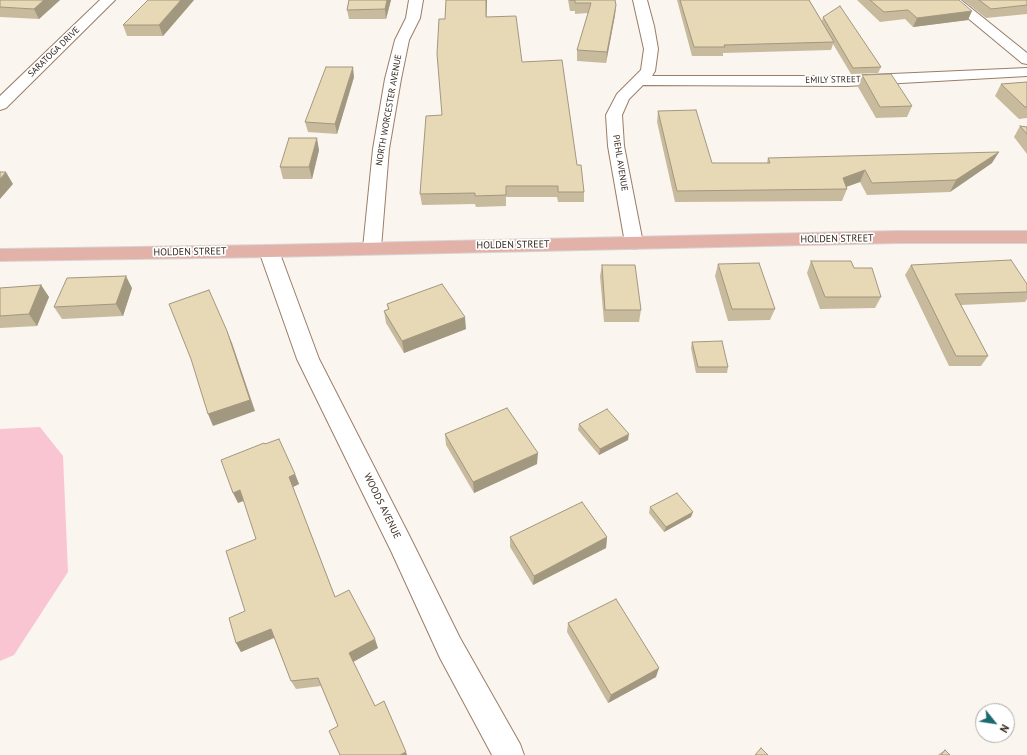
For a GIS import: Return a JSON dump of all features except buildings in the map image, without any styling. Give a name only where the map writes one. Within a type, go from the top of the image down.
[{"type":"main road","name":"HOLDEN STREET","points":[[0,255],[269,251],[898,237],[1027,237]]},
{"type":"street","name":"SARATOGA DRIVE","points":[[0,105],[108,0]]},
{"type":"street","name":"NORTH WORCESTER AVENUE","points":[[372,248],[381,149],[393,79],[402,40],[413,18],[416,0]]},
{"type":"street","name":"PIEHL AVENUE","points":[[634,243],[616,146],[614,115],[622,96],[627,89],[640,80],[648,71],[651,49],[640,0]]},
{"type":"street","points":[[953,0],[1027,60]]},
{"type":"street","name":"EMILY STREET","points":[[640,80],[847,81],[1027,72]]},
{"type":"street","name":"WOODS AVENUE","points":[[269,251],[308,358],[401,545],[450,648],[509,755]]},
{"type":"shaded area","points":[[40,427],[63,456],[68,572],[14,655],[0,661],[0,429]]}]
